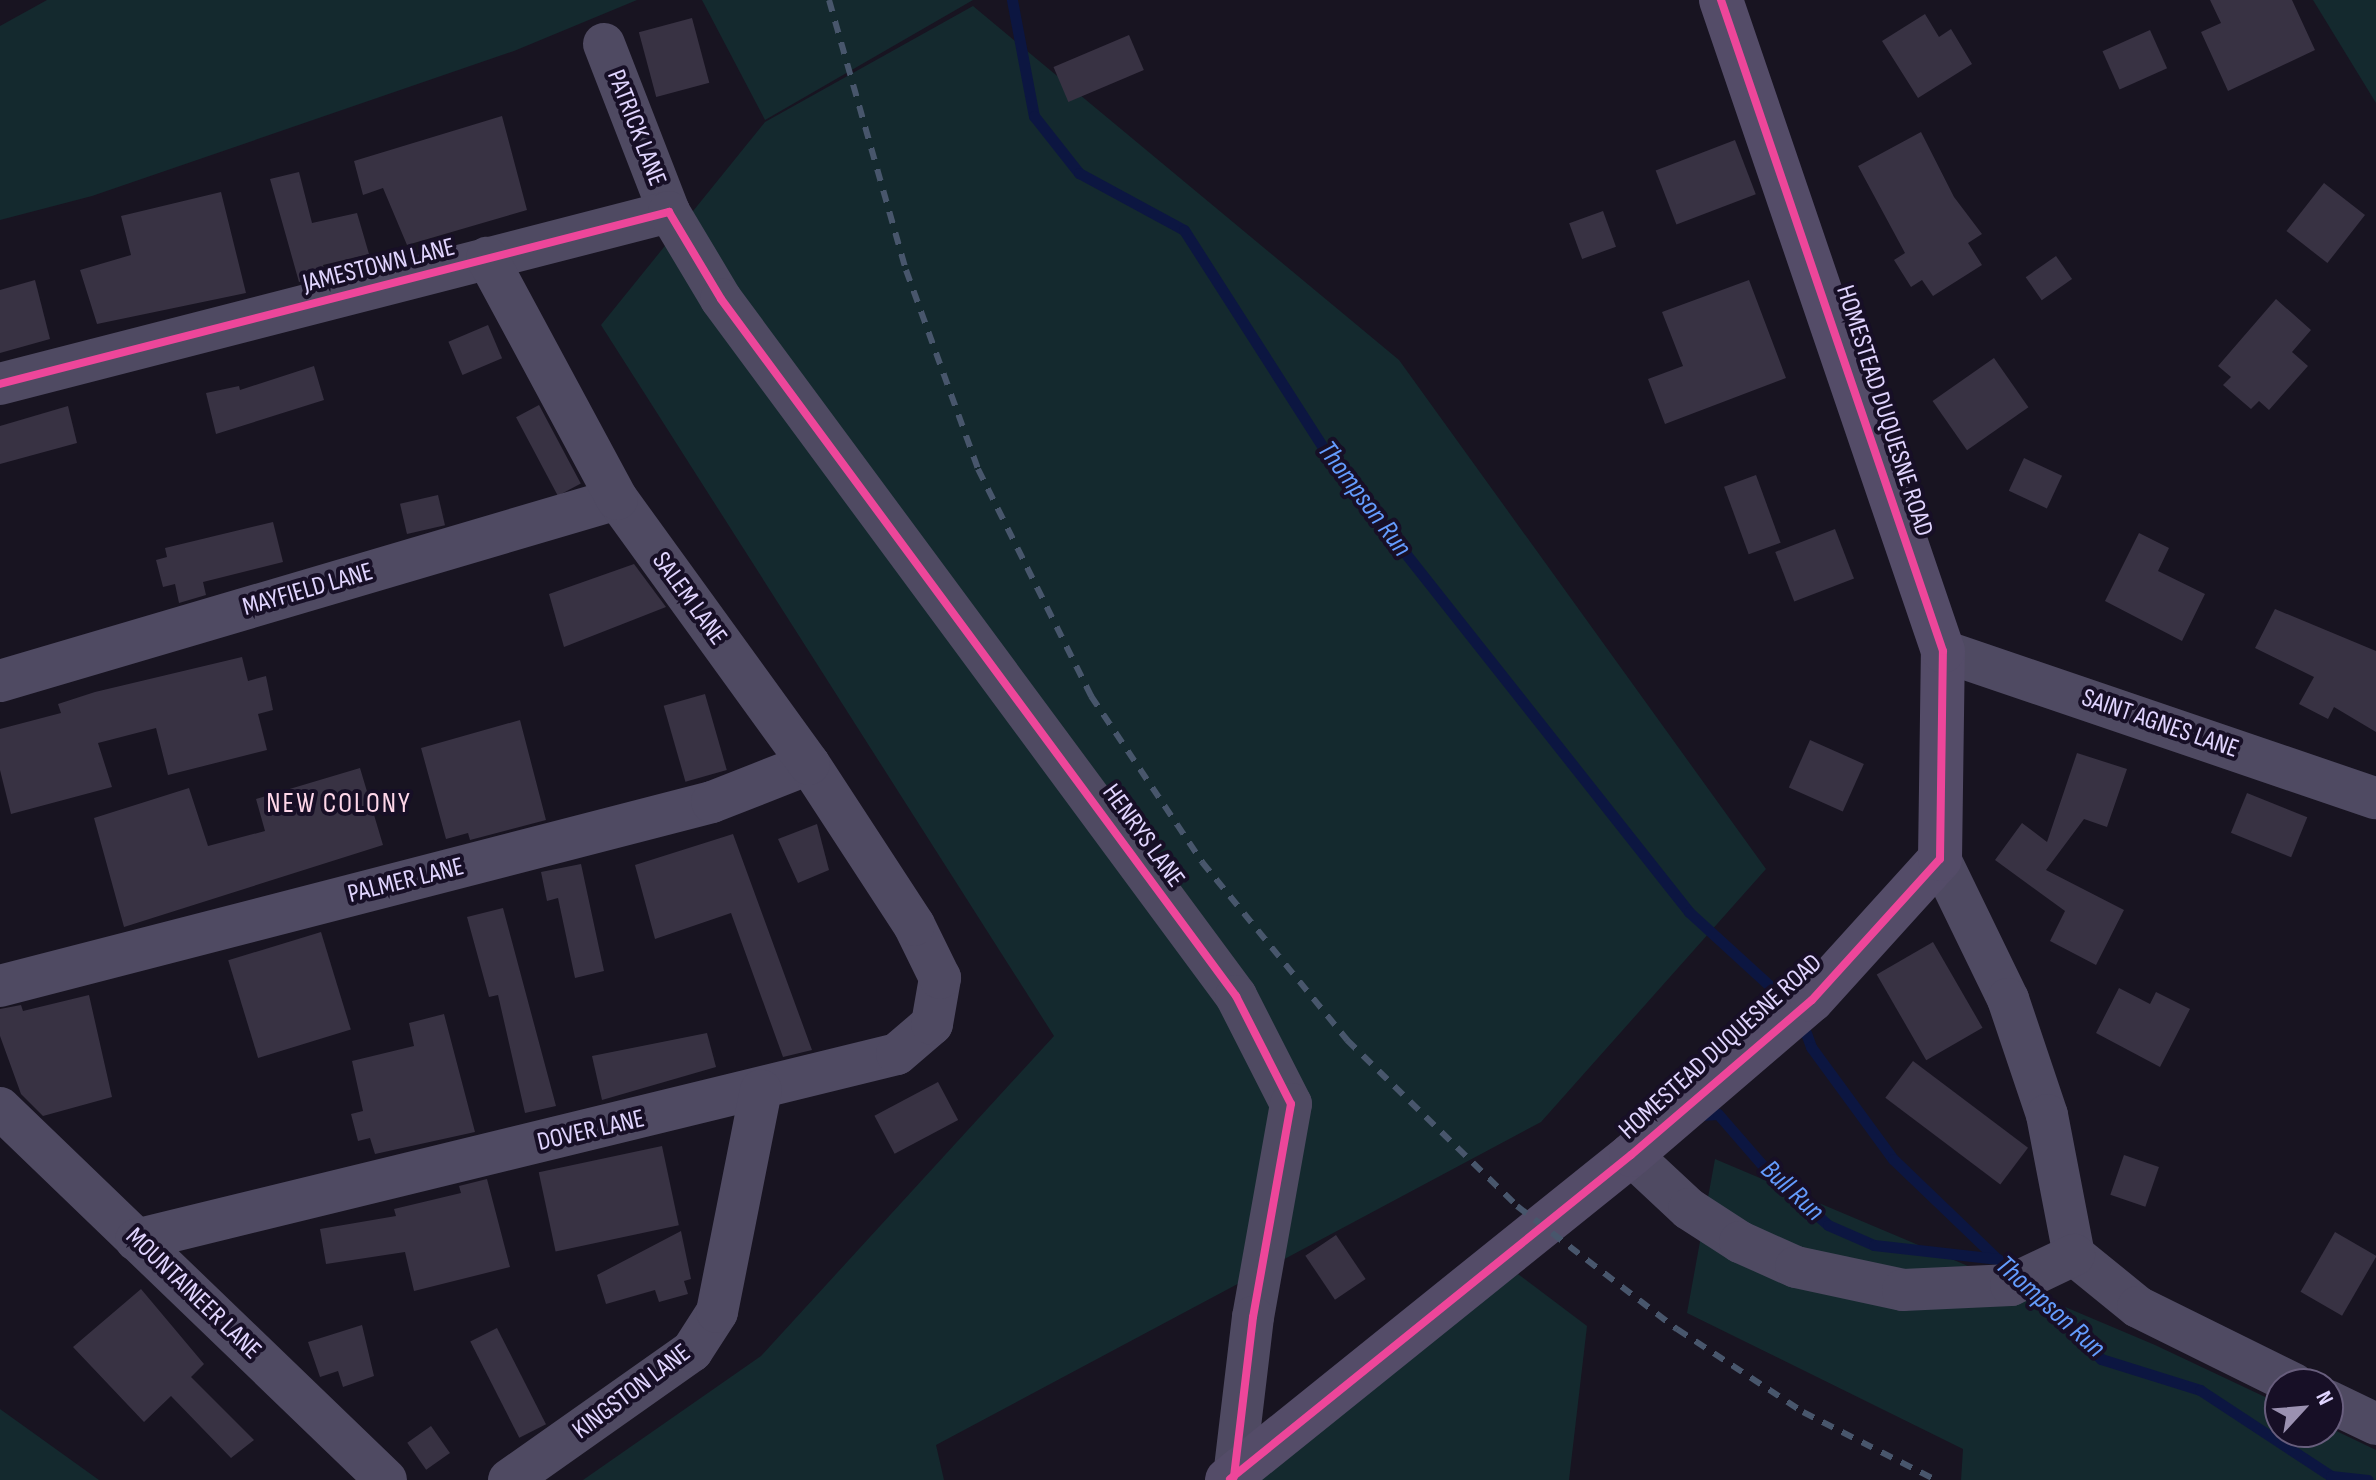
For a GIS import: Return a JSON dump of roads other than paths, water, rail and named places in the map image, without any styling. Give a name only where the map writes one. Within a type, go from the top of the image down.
[{"type":"street","name":"HOMESTEAD DUQUESNE ROAD","points":[[1231,1478],[1631,1155],[1812,1000],[1940,859],[1943,651],[1721,0]]},
{"type":"street","name":"PATRICK LANE","points":[[604,44],[669,212]]},
{"type":"street","name":"JAMESTOWN LANE","points":[[0,384],[669,212]]},
{"type":"street","name":"HENRYS LANE","points":[[669,212],[721,299],[1236,996],[1291,1104],[1253,1317],[1231,1478]]},
{"type":"street","name":"SALEM LANE","points":[[487,258],[617,499],[809,764],[914,925]]},
{"type":"street","name":"MAYFIELD LANE","points":[[0,681],[617,499]]},
{"type":"street","name":"SAINT AGNES LANE","points":[[1943,651],[2376,798]]},
{"type":"street","name":"PALMER LANE","points":[[0,986],[712,802],[809,764]]},
{"type":"street","points":[[1940,859],[2008,999],[2047,1115],[2074,1255],[2138,1307],[2264,1369]]},
{"type":"street","name":"DOVER LANE","points":[[136,1240],[761,1090],[897,1054],[932,1024],[940,978],[914,925]]},
{"type":"street","name":"KINGSTON LANE","points":[[509,1480],[692,1351],[717,1312],[761,1090]]},
{"type":"street","name":"MOUNTAINEER LANE","points":[[0,1108],[386,1480]]},
{"type":"street","points":[[1631,1155],[1689,1209],[1740,1242],[1796,1267],[1903,1290],[2023,1279],[2074,1255]]},
{"type":"street","points":[[2344,1409],[2376,1424]]},
{"type":"waterway","name":"Thompson Run","points":[[1012,0],[1034,116],[1079,173],[1184,230],[1330,458],[1689,912],[1769,985]]},
{"type":"waterway","name":"Thompson Run","points":[[1806,1033],[1811,1047],[1893,1159],[2013,1274]]},
{"type":"waterway","name":"Bull Run","points":[[1701,1115],[1718,1114],[1764,1167],[1828,1225],[1874,1245],[1998,1259]]},
{"type":"waterway","name":"Thompson Run","points":[[2028,1288],[2101,1359],[2200,1390],[2331,1476],[2368,1480]]},
{"type":"railway","points":[[829,0],[906,270],[978,469],[1091,696],[1202,862],[1347,1040],[1517,1206],[1677,1329],[1803,1412],[1936,1480]]},
{"type":"district","name":"NEW COLONY","points":[[339,804]]}]
